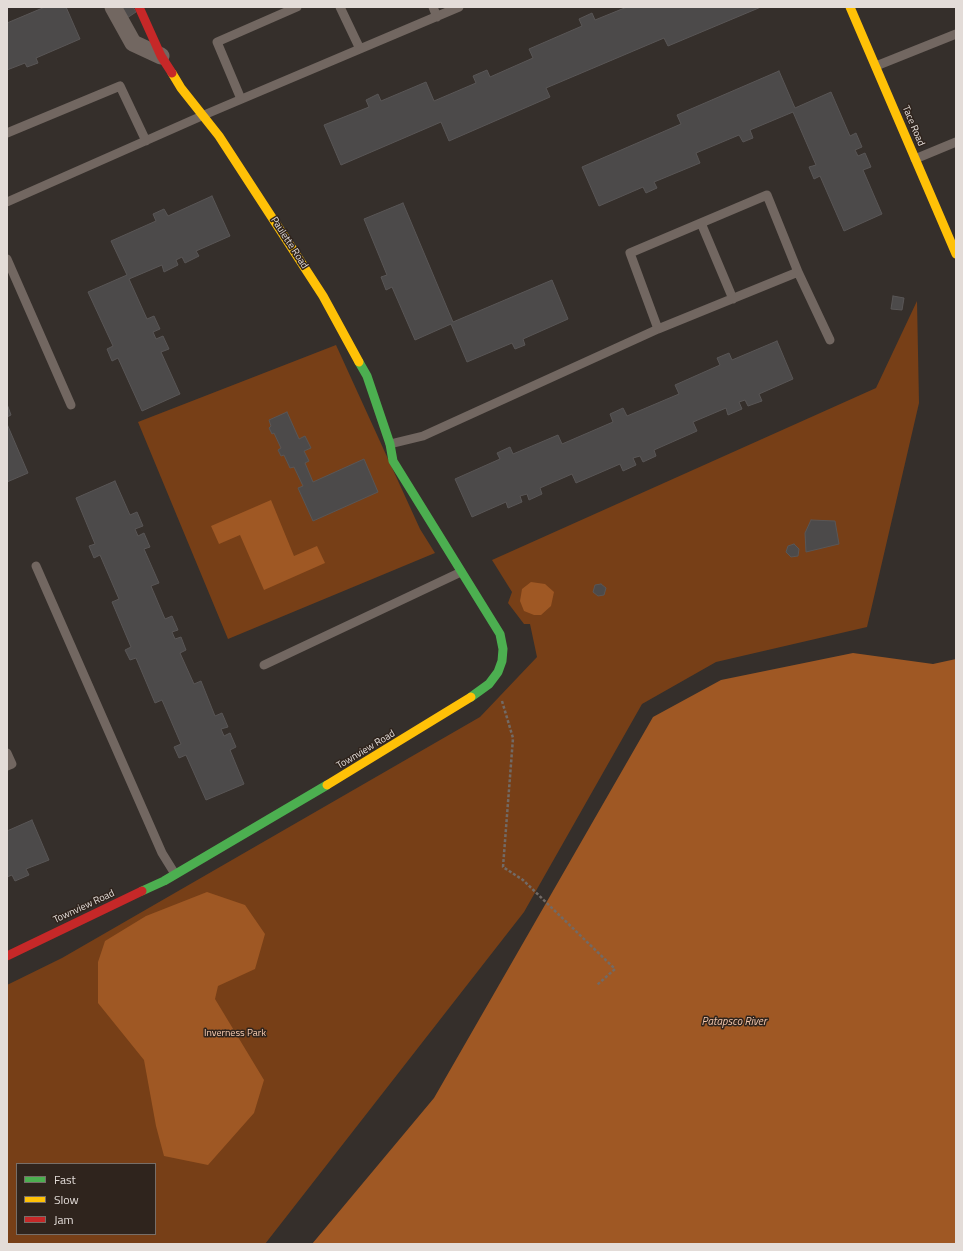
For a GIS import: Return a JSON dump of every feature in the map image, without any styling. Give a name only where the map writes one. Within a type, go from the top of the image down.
[{"type":"street","points":[[113,7],[133,43],[161,56]]},
{"type":"street","name":"Paulette Road","points":[[139,7],[161,56],[181,88],[204,115],[219,136],[323,296],[367,376],[390,444]]},
{"type":"street","name":"Tace Road","points":[[850,7],[956,254]]},
{"type":"street","name":"Townview Road","points":[[7,956],[164,881],[280,814],[464,703],[489,684],[498,672],[502,661],[503,649],[500,634],[393,461],[390,444]]},
{"type":"lane","points":[[241,99],[217,42],[297,7]]},
{"type":"lane","points":[[340,7],[360,50]]},
{"type":"lane","points":[[432,7],[437,17]]},
{"type":"lane","points":[[7,202],[241,99],[459,7]]},
{"type":"lane","points":[[876,66],[956,34]]},
{"type":"lane","points":[[7,132],[120,86],[146,141]]},
{"type":"lane","points":[[915,159],[956,142]]},
{"type":"lane","points":[[658,329],[630,253],[767,195],[798,272],[830,340]]},
{"type":"lane","points":[[701,223],[733,299]]},
{"type":"lane","points":[[7,259],[71,405]]},
{"type":"lane","points":[[390,444],[423,436],[658,329],[798,272]]},
{"type":"lane","points":[[36,566],[162,853],[175,874]]},
{"type":"lane","points":[[264,664],[461,572]]},
{"type":"lane","points":[[7,753],[12,764],[7,766]]},
{"type":"path","points":[[495,676],[513,738],[503,867],[523,880],[615,969],[598,985]]},
{"type":"green space","name":"Inverness Park","points":[[917,301],[919,403],[867,627],[716,662],[642,704],[524,912],[265,1244],[7,1244],[7,985],[62,958],[480,717],[537,657],[530,624],[524,624],[508,603],[512,592],[492,560],[876,388]]},
{"type":"green space","points":[[336,345],[420,529],[435,553],[228,639],[138,422]]},
{"type":"water","points":[[271,500],[294,556],[317,546],[325,563],[264,590],[240,535],[219,544],[211,526]]},
{"type":"water","points":[[531,582],[545,584],[554,592],[551,606],[541,615],[534,615],[524,611],[520,601],[522,589]]},
{"type":"water","name":"Patapsco River","points":[[853,653],[933,664],[956,659],[956,1244],[312,1244],[434,1098],[653,717],[721,680]]},
{"type":"water","points":[[207,892],[245,905],[265,934],[255,969],[218,986],[215,999],[264,1080],[254,1113],[208,1165],[164,1156],[156,1126],[144,1060],[98,1003],[98,962],[105,941],[146,916]]},
{"type":"building","points":[[45,7],[66,7],[80,39],[36,58],[38,63],[27,67],[25,63],[7,70],[7,23]]},
{"type":"building","points":[[123,7],[133,7],[136,12],[127,18],[121,9]]},
{"type":"building","points":[[627,7],[761,7],[668,46],[664,38],[546,88],[550,97],[449,141],[441,122],[341,165],[324,125],[369,107],[366,100],[378,94],[381,101],[426,82],[434,101],[476,83],[473,76],[487,70],[490,77],[533,58],[529,49],[582,26],[579,19],[592,13],[595,20]]},
{"type":"building","points":[[779,71],[795,108],[831,92],[850,136],[856,133],[862,147],[855,150],[858,156],[865,153],[871,167],[863,170],[882,214],[844,231],[820,176],[814,179],[809,167],[816,165],[793,112],[750,130],[753,138],[743,142],[739,135],[696,153],[700,163],[654,182],[657,188],[646,193],[643,187],[599,206],[582,167],[681,124],[677,115]]},
{"type":"building","points":[[212,196],[230,236],[196,251],[199,256],[185,263],[182,257],[176,260],[178,265],[164,272],[162,265],[129,279],[147,319],[154,316],[160,329],[153,332],[156,339],[163,336],[169,349],[161,352],[180,394],[142,411],[118,358],[112,361],[107,349],[113,346],[88,292],[127,275],[111,241],[156,221],[153,214],[164,209],[168,216]]},
{"type":"building","points":[[403,203],[453,322],[552,280],[568,319],[523,339],[525,345],[515,349],[512,343],[467,362],[451,324],[415,340],[392,287],[386,290],[381,277],[387,275],[364,219]]},
{"type":"building","points":[[893,296],[904,298],[902,310],[891,309]]},
{"type":"building","points":[[777,341],[793,379],[759,394],[762,401],[748,406],[745,400],[739,402],[742,409],[728,415],[726,408],[693,422],[697,431],[654,450],[656,456],[643,462],[640,456],[633,458],[636,465],[623,471],[620,464],[576,483],[572,474],[540,488],[542,494],[529,500],[527,494],[520,496],[522,502],[508,508],[506,502],[472,517],[455,479],[500,459],[497,453],[510,447],[513,454],[558,435],[562,444],[613,422],[610,414],[623,408],[627,416],[679,394],[675,385],[720,365],[717,358],[729,353],[732,360]]},
{"type":"building","points":[[7,404],[11,415],[7,417]]},
{"type":"building","points":[[287,412],[299,439],[305,436],[311,448],[304,451],[309,461],[305,463],[313,482],[364,459],[378,492],[313,521],[298,488],[303,486],[294,467],[290,468],[284,455],[281,456],[278,450],[281,448],[274,433],[272,434],[269,428],[271,426],[269,420]]},
{"type":"building","points":[[7,424],[28,473],[7,482]]},
{"type":"building","points":[[115,481],[130,515],[137,512],[143,526],[135,529],[138,536],[144,533],[150,547],[144,549],[159,583],[151,586],[165,619],[172,616],[178,630],[172,632],[175,639],[181,637],[186,650],[180,653],[194,684],[201,681],[215,716],[222,713],[228,727],[221,729],[224,736],[230,733],[236,747],[230,750],[244,784],[206,800],[186,755],[179,758],[174,747],[181,744],[162,700],[155,703],[136,658],[130,660],[125,650],[131,647],[112,602],[119,599],[100,555],[94,558],[89,546],[95,544],[76,498]]},
{"type":"building","points":[[811,520],[835,521],[839,544],[806,552],[805,533]]},
{"type":"building","points":[[794,544],[799,549],[798,556],[791,557],[786,552],[788,546]]},
{"type":"building","points":[[601,584],[606,588],[604,595],[598,596],[593,592],[595,585]]},
{"type":"building","points":[[32,820],[49,860],[26,869],[29,875],[15,881],[12,875],[7,877],[7,831]]},
{"type":"traffic: fast","points":[[359,362],[367,376],[390,444],[393,461],[500,634],[503,649],[502,661],[498,672],[489,684],[471,697]]},
{"type":"traffic: fast","points":[[142,891],[164,881],[327,785]]},
{"type":"traffic: slow","points":[[850,7],[956,254]]},
{"type":"traffic: slow","points":[[172,73],[181,88],[219,136],[323,296],[359,362]]},
{"type":"traffic: slow","points":[[327,785],[471,697]]},
{"type":"traffic: jam","points":[[139,7],[161,56],[172,73]]},
{"type":"traffic: jam","points":[[7,956],[142,891]]}]
